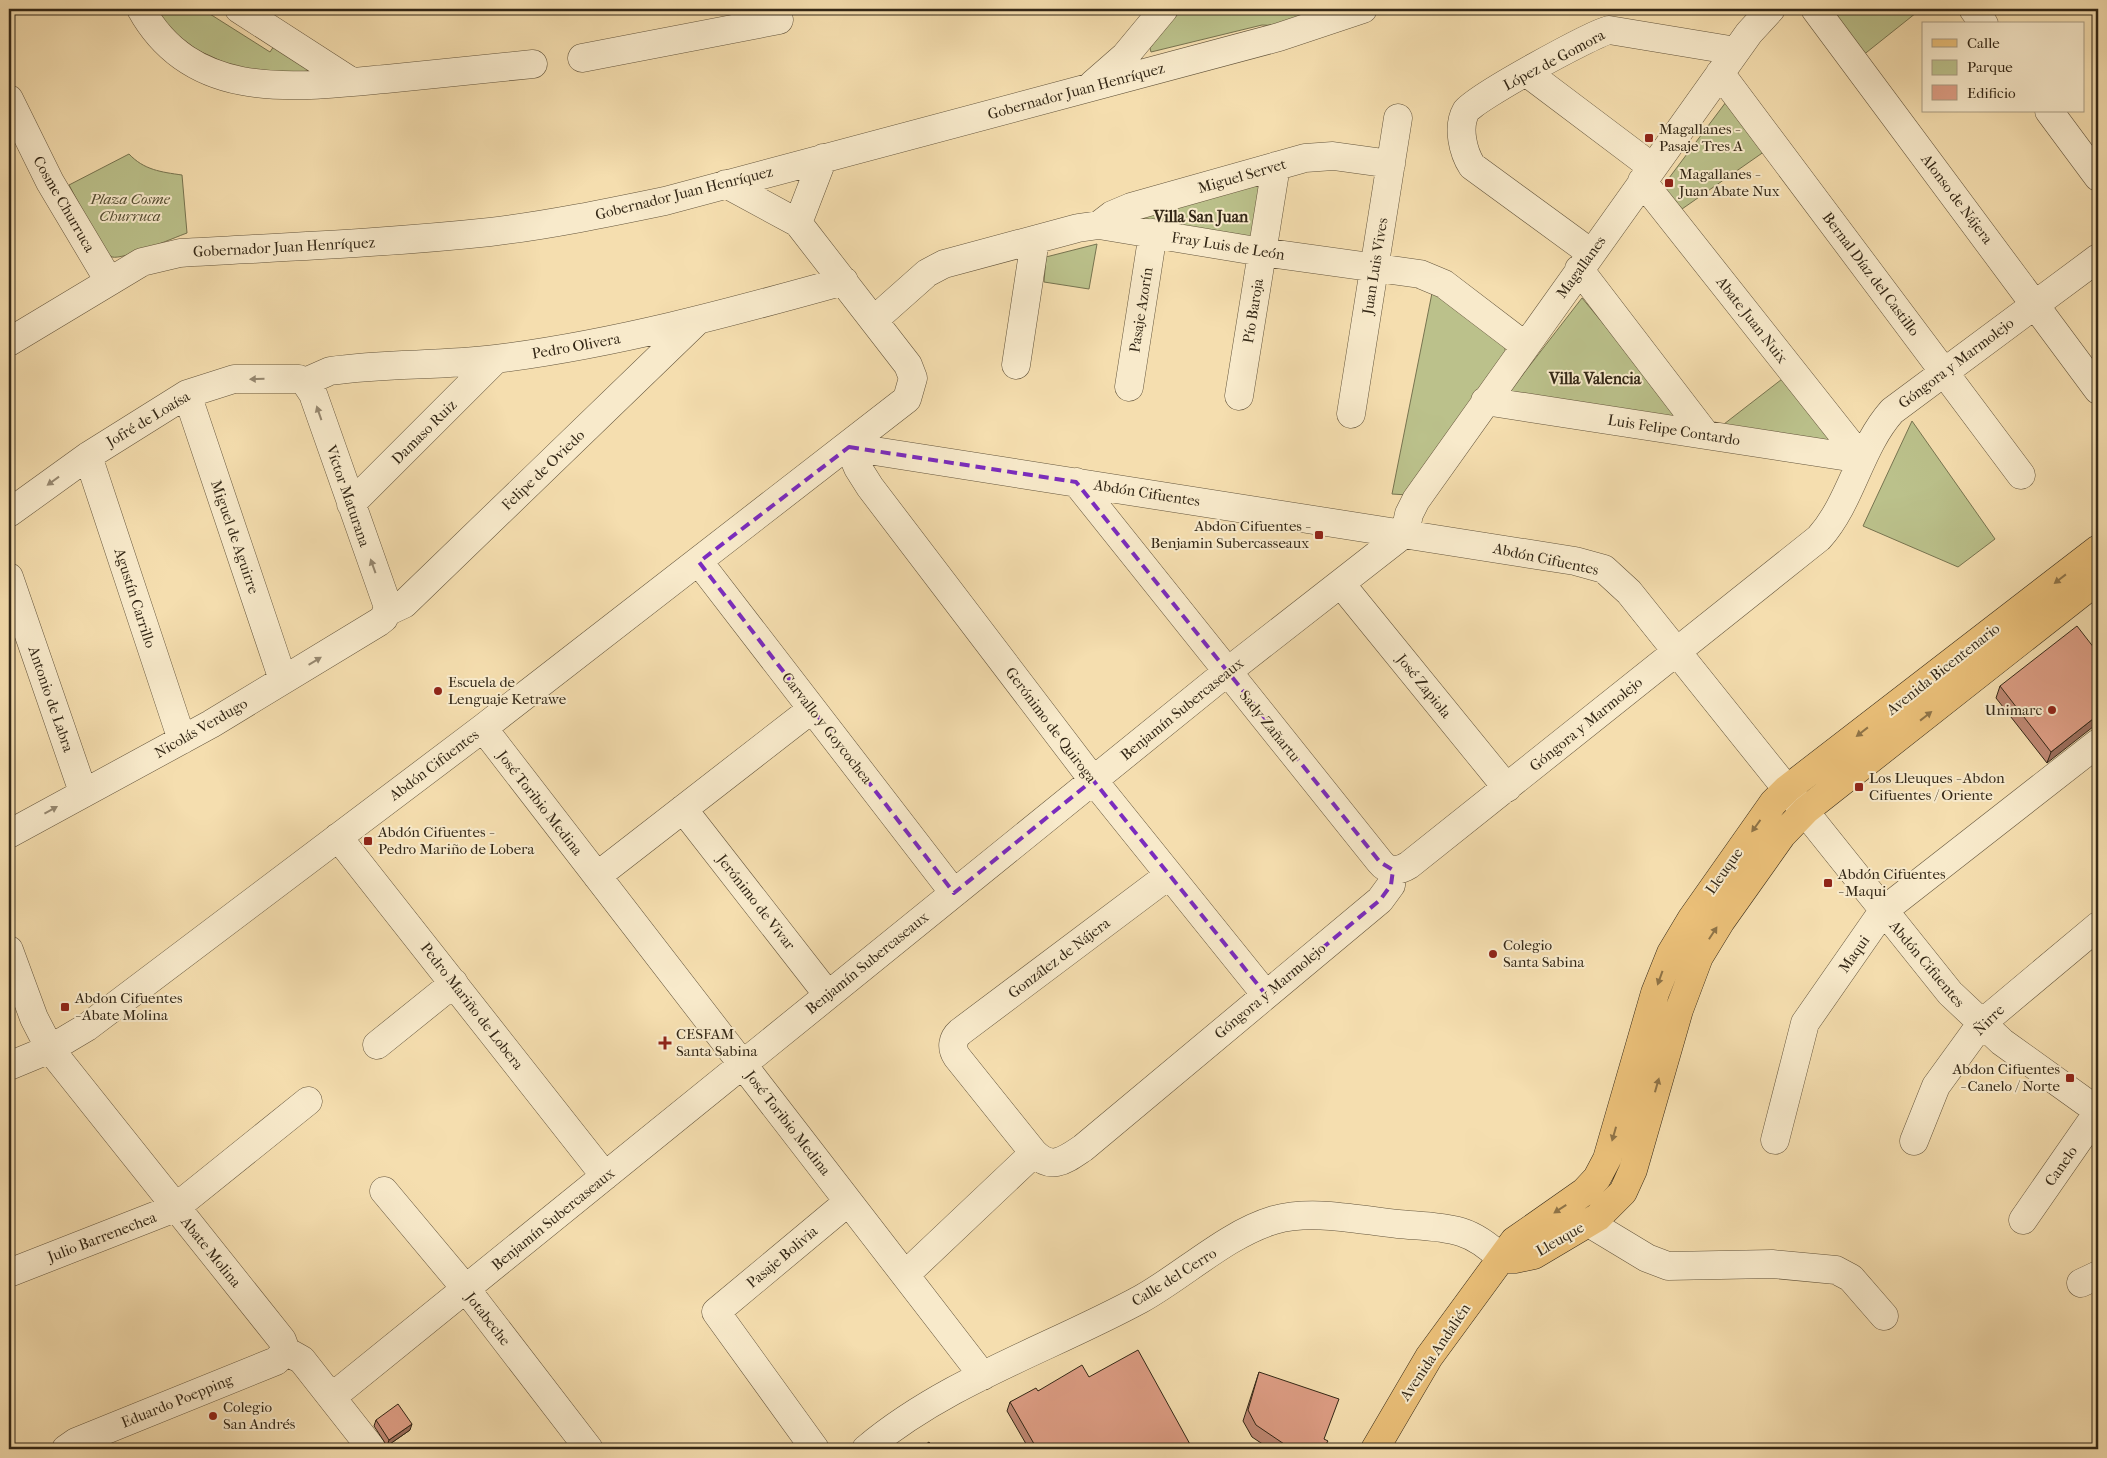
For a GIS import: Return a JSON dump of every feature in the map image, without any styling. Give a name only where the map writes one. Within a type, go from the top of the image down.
[{"type":"main road","name":"Avenida Bicentenario","points":[[1787,789],[2098,549]]},
{"type":"main road","name":"Avenida Bicentenario","points":[[1806,810],[2098,580]]},
{"type":"main road","name":"Lleuque","points":[[1502,1259],[1521,1235],[1573,1201],[1600,1174],[1607,1159],[1655,993],[1687,952],[1753,830],[1787,789]]},
{"type":"main road","name":"Lleuque","points":[[1502,1259],[1515,1260],[1534,1255],[1589,1223],[1608,1210],[1628,1182],[1679,1010],[1687,952],[1721,921],[1782,835],[1806,810]]},
{"type":"main road","name":"Avenida Andalién","points":[[1374,1449],[1429,1357],[1502,1259]]},
{"type":"street","points":[[141,9],[155,30],[168,43],[198,66],[235,80],[280,86],[328,85],[533,64]]},
{"type":"street","points":[[239,9],[352,82]]},
{"type":"street","points":[[1089,88],[1125,56],[1164,9]]},
{"type":"street","name":"Gobernador Juan Henríquez","points":[[9,342],[109,280],[142,262],[167,254],[491,232],[603,214],[726,184],[1279,37],[1363,9]]},
{"type":"street","name":"Magallanes","points":[[1405,533],[1409,514],[1416,500],[1524,345],[1736,51],[1771,9]]},
{"type":"street","name":"Alonso de Nájera","points":[[1815,9],[2036,304],[2098,390]]},
{"type":"street","points":[[1973,9],[1983,22]]},
{"type":"street","points":[[582,58],[734,18],[779,20]]},
{"type":"street","name":"López de Gomora","points":[[1585,261],[1472,166],[1463,145],[1463,123],[1466,111],[1476,102],[1526,72],[1595,35],[1609,30],[1736,51]]},
{"type":"street","name":"Abate Juan Nuix","points":[[1526,72],[1647,174],[1862,459]]},
{"type":"street","name":"Bernal Díaz del Castillo","points":[[1720,73],[2021,475]]},
{"type":"street","name":"Cosme Churruca","points":[[9,99],[50,182],[109,280]]},
{"type":"street","points":[[2050,112],[2098,177]]},
{"type":"street","name":"Juan Luis Vives","points":[[1351,414],[1398,118]]},
{"type":"street","name":"Miguel Servet","points":[[1099,224],[1112,215],[1131,207],[1305,158],[1322,156],[1391,164]]},
{"type":"street","points":[[798,223],[823,158]]},
{"type":"street","name":"Pío Baroja","points":[[1239,396],[1276,166]]},
{"type":"street","name":"Abdón Cifuentes","points":[[9,1066],[50,1050],[87,1027],[483,728],[848,447],[906,400],[913,378],[908,365],[798,223],[726,184]]},
{"type":"street","name":"Fray Luis de León","points":[[874,320],[920,279],[936,268],[1099,224],[1262,252],[1434,278],[1524,345]]},
{"type":"street","name":"Pasaje Azorín","points":[[1129,387],[1153,233]]},
{"type":"street","points":[[1016,365],[1035,240]]},
{"type":"street","name":"Góngora y Marmolejo","points":[[1042,1158],[1063,1162],[1083,1148],[1380,900],[1391,885],[1393,870],[1409,865],[1678,652],[1818,538],[1833,522],[1842,507],[1862,459],[1879,428],[1892,411],[2098,258]]},
{"type":"street","points":[[1585,261],[1706,435]]},
{"type":"street","name":"Pedro Olivera","points":[[305,382],[320,374],[341,369],[496,359],[621,338],[696,322],[844,281]]},
{"type":"street","name":"Felipe de Oviedo","points":[[387,612],[404,604],[696,322]]},
{"type":"street","name":"Damaso Ruiz","points":[[351,504],[496,359]]},
{"type":"street","name":"Jofré de Loaísa","points":[[9,513],[88,456],[187,394],[234,379],[293,378],[305,382]]},
{"type":"street","name":"Víctor Maturana","points":[[305,382],[312,394],[386,602],[387,612]]},
{"type":"street","name":"Miguel de Aguirre","points":[[187,394],[283,680]]},
{"type":"street","name":"Luis Felipe Contardo","points":[[1485,401],[1862,459]]},
{"type":"street","name":"Abdón Cifuentes","points":[[848,447],[1405,533],[1575,561],[1604,570],[1629,592],[1787,789],[1806,810],[1883,912],[1939,980],[1981,1024],[2002,1042],[2098,1112]]},
{"type":"street","name":"Gerónimo de Quiroga","points":[[848,447],[870,487],[1093,780],[1266,995]]},
{"type":"street","name":"Agustín Carrillo","points":[[88,456],[182,740]]},
{"type":"street","name":"Sady Zañartu","points":[[1076,482],[1380,862],[1393,870]]},
{"type":"street","name":"Benjamín Subercaseaux","points":[[332,1397],[1227,672],[1405,533]]},
{"type":"street","name":"Carvallo y Goycochea","points":[[699,562],[954,893]]},
{"type":"street","name":"Antonio de Labra","points":[[9,577],[83,792]]},
{"type":"street","name":"José Zapiola","points":[[1341,584],[1507,788]]},
{"type":"street","name":"Nicolás Verdugo","points":[[9,834],[83,792],[182,740],[380,622],[387,612]]},
{"type":"street","points":[[597,876],[812,709]]},
{"type":"street","name":"José Toribio Medina","points":[[483,728],[982,1376]]},
{"type":"street","name":"Maqui","points":[[1775,1140],[1805,1023],[1883,912],[2098,743]]},
{"type":"street","name":"Jerónimo de Vivar","points":[[683,809],[828,995]]},
{"type":"street","name":"Pedro Mariño de Lobera","points":[[338,837],[605,1176]]},
{"type":"street","name":"González de Nájera","points":[[1042,1158],[957,1057],[953,1044],[960,1032],[1169,875]]},
{"type":"street","name":"Ñirre","points":[[1914,1142],[1936,1086],[1981,1024],[2098,926]]},
{"type":"street","name":"Abate Molina","points":[[9,950],[34,1018],[50,1050],[282,1340],[286,1351],[302,1360],[372,1449]]},
{"type":"street","points":[[378,1046],[454,983]]},
{"type":"street","name":"Julio Barrenechea","points":[[9,1273],[176,1208],[308,1100]]},
{"type":"street","name":"Canelo","points":[[2024,1220],[2098,1112]]},
{"type":"street","points":[[904,1275],[1042,1158]]},
{"type":"street","name":"Jotabeche","points":[[384,1191],[466,1289],[589,1449]]},
{"type":"street","name":"Pasaje Bolivia","points":[[815,1449],[716,1312],[848,1202]]},
{"type":"street","name":"Calle del Cerro","points":[[866,1449],[921,1409],[982,1376],[1113,1314],[1147,1295],[1247,1231],[1275,1220],[1317,1216],[1448,1229],[1476,1239],[1502,1259]]},
{"type":"street","points":[[1589,1223],[1647,1258],[1668,1266],[1772,1264],[1836,1270],[1851,1278],[1884,1316]]},
{"type":"street","name":"Eduardo Poepping","points":[[66,1449],[76,1442],[276,1361],[286,1351]]},
{"type":"highlighted area","points":[[849,447],[1076,482],[1380,862],[1393,870],[1391,885],[1380,900],[1266,995],[1093,780],[954,893],[699,562]]},
{"type":"green space","points":[[154,9],[202,9],[270,52],[278,40],[319,73],[243,71],[197,50],[175,33]]},
{"type":"green space","points":[[1179,9],[1319,9],[1283,26],[1262,25],[1151,52],[1150,48]]},
{"type":"green space","points":[[1828,9],[1921,9],[1862,56]]},
{"type":"green space","points":[[1729,98],[1768,149],[1682,209],[1663,186]]},
{"type":"green space","name":"Plaza Cosme Churruca","points":[[129,154],[147,167],[182,175],[187,233],[137,252],[112,257],[103,249],[69,185]]},
{"type":"green space","points":[[1264,177],[1256,239],[1136,220]]},
{"type":"green space","points":[[1097,244],[1089,289],[1044,282],[1046,257]]},
{"type":"green space","points":[[1433,288],[1504,341],[1506,357],[1408,495],[1392,494]]},
{"type":"green space","points":[[1582,298],[1689,427],[1510,391]]},
{"type":"green space","points":[[1786,376],[1846,449],[1715,431]]},
{"type":"green space","points":[[1912,421],[1995,539],[1958,567],[1863,526]]},
{"type":"building","name":"Unimarc","points":[[2077,626],[2098,653],[2098,715],[2051,752],[2000,686]]},
{"type":"building","points":[[1138,1350],[1191,1446],[1185,1449],[1037,1449],[1010,1402],[1036,1388],[1038,1391],[1082,1365],[1089,1377]]},
{"type":"building","points":[[1259,1372],[1339,1399],[1324,1439],[1328,1441],[1323,1449],[1285,1449],[1287,1446],[1256,1425],[1248,1410]]},
{"type":"building","points":[[398,1404],[412,1424],[389,1440],[376,1420]]},
{"type":"building","points":[[929,1442],[934,1449],[919,1449]]},
{"type":"place","name":"Magallanes - Pasaje Tres A","points":[[1649,138]]},
{"type":"place","name":"Magallanes - Juan Abate Nux","points":[[1669,183]]},
{"type":"place","name":"Abdon Cifuentes - Benjamin Subercasseaux","points":[[1319,535]]},
{"type":"place","name":"Escuela de Lenguaje Ketrawe","points":[[438,691]]},
{"type":"place","name":"Unimarc","points":[[2052,710]]},
{"type":"place","name":"Los Lleuques - Abdon Cifuentes / Oriente","points":[[1859,787]]},
{"type":"place","name":"Abdón Cifuentes - Pedro Mariño de Lobera","points":[[368,841]]},
{"type":"place","name":"Abdón Cifuentes - Maqui","points":[[1828,883]]},
{"type":"place","name":"Colegio Santa Sabina","points":[[1493,954]]},
{"type":"place","name":"Abdon Cifuentes - Abate Molina","points":[[65,1007]]},
{"type":"place","name":"CESFAM Santa Sabina","points":[[665,1043]]},
{"type":"place","name":"Abdon Cifuentes - Canelo / Norte","points":[[2070,1078]]},
{"type":"place","name":"Colegio San Andrés","points":[[213,1416]]},
{"type":"district","name":"Villa San Juan","points":[[1201,216]]},
{"type":"district","name":"Villa Valencia","points":[[1595,378]]}]
